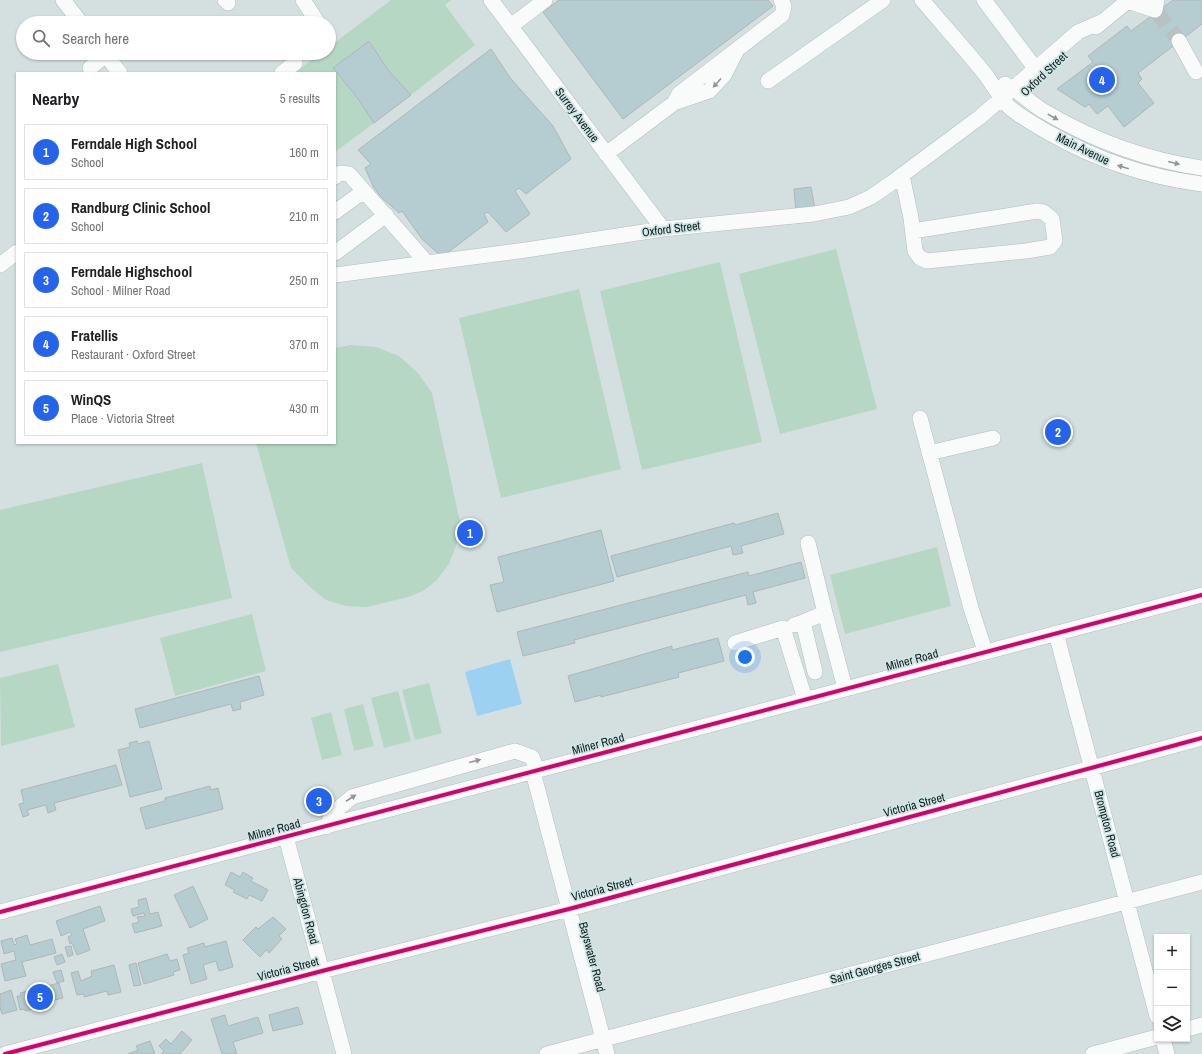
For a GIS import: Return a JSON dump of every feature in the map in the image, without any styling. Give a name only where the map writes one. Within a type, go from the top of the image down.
[{"type":"street","points":[[63,0],[76,16]]},
{"type":"street","points":[[303,0],[313,16]]},
{"type":"street","name":"Surrey Avenue","points":[[491,0],[663,229]]},
{"type":"street","points":[[511,26],[545,0]]},
{"type":"street","points":[[606,154],[674,103],[709,91],[724,75],[737,50],[782,15],[784,6],[781,0]]},
{"type":"street","points":[[768,81],[883,0]]},
{"type":"street","name":"Main Avenue","points":[[922,0],[986,75],[1005,103],[1042,129],[1083,152],[1119,166],[1146,174],[1202,184]]},
{"type":"street","points":[[984,0],[1035,68]]},
{"type":"street","points":[[1128,1],[1154,5]]},
{"type":"street","name":"Oxford Street","points":[[336,275],[663,229],[814,214],[849,207],[871,197],[980,117],[1005,103],[1017,92],[1042,74],[1128,1]]},
{"type":"street","name":"Oxford Street","points":[[1017,92],[1035,68],[1078,32],[1103,21]]},
{"type":"street","points":[[1179,41],[1196,72]]},
{"type":"street","points":[[90,68],[99,60]]},
{"type":"street","points":[[110,60],[119,72]]},
{"type":"street","points":[[283,72],[295,63]]},
{"type":"street","name":"Main Avenue","points":[[986,75],[1017,92],[1046,113],[1084,134],[1129,151],[1179,164],[1202,168]]},
{"type":"street","points":[[336,176],[340,173],[349,174],[427,263]]},
{"type":"street","points":[[902,175],[913,231],[915,251],[920,258],[927,261],[1026,251],[1050,247],[1055,241],[1052,219],[1043,212],[1037,211],[913,231]]},
{"type":"street","points":[[336,211],[364,191]]},
{"type":"street","points":[[336,252],[386,215]]},
{"type":"street","points":[[0,265],[16,253]]},
{"type":"street","points":[[920,418],[971,608],[985,651]]},
{"type":"street","points":[[929,453],[993,438]]},
{"type":"street","points":[[808,543],[845,688]]},
{"type":"street","name":"Milner Road","points":[[0,912],[1202,595]]},
{"type":"street","points":[[735,643],[803,622],[825,613]]},
{"type":"street","points":[[803,622],[815,672]]},
{"type":"street","points":[[783,628],[805,699]]},
{"type":"street","name":"Brompton Road","points":[[1056,633],[1154,1006]]},
{"type":"street","name":"Victoria Street","points":[[5,1054],[569,908],[1202,738]]},
{"type":"street","points":[[326,827],[333,813],[352,796],[514,751],[532,757],[535,771]]},
{"type":"street","name":"Bayswater Road","points":[[535,771],[607,1054]]},
{"type":"street","name":"Abingdon Road","points":[[286,837],[344,1054]]},
{"type":"street","name":"Saint Georges Street","points":[[547,1054],[1202,882]]},
{"type":"street","points":[[1190,1028],[1202,1025]]},
{"type":"street","points":[[1093,1054],[1154,1038]]},
{"type":"street","points":[[1164,1042],[1167,1054]]},
{"type":"green space","points":[[391,0],[451,0],[445,5],[475,45],[411,95],[388,70],[369,41],[333,68],[356,96],[374,123],[336,151],[336,72],[295,72],[312,60],[336,60],[336,42]]},
{"type":"green space","points":[[836,249],[877,409],[780,434],[739,274]]},
{"type":"green space","points":[[720,262],[762,442],[642,470],[600,291]]},
{"type":"green space","points":[[579,289],[621,469],[501,498],[459,318]]},
{"type":"green space","points":[[351,345],[376,347],[399,356],[418,373],[432,393],[460,522],[456,546],[449,564],[437,580],[423,591],[408,597],[367,607],[346,606],[326,600],[310,587],[291,568],[256,444],[336,444],[336,348]]},
{"type":"green space","points":[[202,463],[232,598],[0,652],[0,510]]},
{"type":"green space","points":[[937,547],[951,606],[845,634],[830,575]]},
{"type":"green space","points":[[252,614],[266,671],[175,696],[160,638]]},
{"type":"green space","points":[[58,664],[75,727],[1,746],[0,678]]},
{"type":"green space","points":[[429,683],[442,733],[415,740],[402,690]]},
{"type":"green space","points":[[398,691],[411,741],[384,748],[371,698]]},
{"type":"green space","points":[[363,704],[374,746],[354,751],[344,709]]},
{"type":"green space","points":[[331,712],[342,755],[322,760],[311,718]]},
{"type":"water","points":[[510,659],[522,704],[477,716],[465,672]]},
{"type":"building","points":[[559,0],[768,0],[773,6],[623,119],[543,12]]},
{"type":"building","points":[[1173,0],[1202,0],[1202,24],[1138,73],[1142,79],[1138,83],[1154,103],[1124,127],[1108,106],[1097,114],[1089,104],[1085,107],[1057,89],[1093,62],[1088,56],[1127,26],[1131,31]]},
{"type":"building","points":[[369,41],[388,70],[411,95],[374,123],[356,96],[333,68]]},
{"type":"building","points":[[491,49],[511,79],[553,126],[571,159],[526,194],[519,188],[515,191],[530,214],[506,232],[488,212],[484,214],[488,222],[442,257],[422,239],[402,211],[399,213],[381,197],[374,188],[365,168],[371,164],[358,150]]},
{"type":"building","points":[[811,187],[817,220],[797,223],[794,189]]},
{"type":"building","points":[[778,513],[784,534],[741,546],[743,553],[733,555],[731,546],[617,577],[611,556],[734,523],[735,525]]},
{"type":"building","points":[[601,530],[614,581],[497,612],[490,585],[504,582],[498,557]]},
{"type":"building","points":[[801,562],[805,578],[753,592],[756,603],[748,605],[746,595],[574,640],[575,643],[523,656],[517,632],[748,572],[749,576]]},
{"type":"building","points":[[718,638],[724,661],[678,673],[679,677],[601,697],[601,695],[575,702],[568,676],[672,646],[672,650]]},
{"type":"building","points":[[259,676],[264,695],[240,702],[241,709],[233,711],[231,704],[140,728],[135,709]]},
{"type":"building","points":[[137,741],[138,744],[149,741],[162,789],[130,797],[118,750],[130,747],[129,743]]},
{"type":"building","points":[[116,765],[122,785],[54,803],[56,810],[48,813],[46,805],[27,810],[29,815],[23,817],[19,804],[24,803],[21,790]]},
{"type":"building","points":[[210,786],[211,790],[218,788],[223,809],[146,829],[140,808],[165,801],[165,798]]},
{"type":"building","points":[[231,872],[240,877],[243,872],[253,878],[251,881],[268,890],[262,901],[249,895],[247,899],[233,892],[235,890],[225,885]]},
{"type":"building","points":[[193,886],[208,919],[190,928],[174,895]]},
{"type":"building","points":[[146,898],[150,914],[158,912],[162,926],[135,933],[132,924],[139,922],[137,917],[145,916],[144,913],[133,916],[131,909],[139,907],[138,900]]},
{"type":"building","points":[[100,906],[105,921],[83,929],[90,950],[77,955],[72,943],[70,944],[68,937],[72,935],[70,932],[61,936],[56,921]]},
{"type":"building","points":[[273,917],[286,929],[279,936],[282,939],[269,953],[266,950],[260,957],[243,940],[256,927],[258,929]]},
{"type":"building","points":[[27,935],[30,945],[52,939],[56,953],[22,962],[26,976],[5,981],[1,964],[16,960],[14,951],[4,954],[1,941],[12,938],[14,945],[17,944],[15,939]]},
{"type":"building","points":[[226,941],[233,967],[219,971],[216,961],[203,965],[207,979],[191,984],[183,955],[189,953],[187,948],[204,943],[205,947]]},
{"type":"building","points":[[71,946],[73,955],[68,957],[65,947]]},
{"type":"building","points":[[62,954],[65,962],[57,965],[54,957]]},
{"type":"building","points":[[167,954],[170,961],[177,959],[180,970],[173,972],[174,975],[144,984],[138,963]]},
{"type":"building","points":[[136,963],[141,985],[134,986],[129,965]]},
{"type":"building","points":[[114,965],[121,992],[108,995],[107,991],[84,997],[84,994],[77,995],[71,973],[78,971],[81,981],[92,976],[91,971]]},
{"type":"building","points":[[61,970],[64,981],[57,983],[53,972]]},
{"type":"building","points":[[59,983],[63,998],[51,1001],[52,1005],[25,1011],[25,1009],[20,1010],[17,996],[21,996],[20,993],[33,990],[34,993],[48,989],[47,986]]},
{"type":"building","points":[[11,990],[17,1010],[2,1014],[0,1008],[0,994]]},
{"type":"building","points":[[298,1007],[303,1024],[273,1031],[269,1015]]},
{"type":"building","points":[[225,1015],[228,1026],[258,1017],[263,1033],[233,1042],[237,1054],[222,1054],[211,1019]]},
{"type":"building","points":[[182,1031],[192,1040],[180,1054],[161,1054],[164,1051],[159,1046],[166,1039],[171,1044]]},
{"type":"building","points":[[150,1041],[155,1054],[128,1054],[138,1050],[136,1046]]},
{"type":"tunnel","points":[[1157,12],[1179,41]]},
{"type":"cycle path","points":[[0,912],[1202,595]]},
{"type":"cycle path","points":[[5,1054],[322,971],[569,909],[1202,738]]},
{"type":"place","name":"Fratellis","points":[[1102,80]]},
{"type":"place","name":"Randburg Clinic School","points":[[1058,432]]},
{"type":"place","name":"Ferndale High School","points":[[470,533]]},
{"type":"place","name":"Ferndale Highschool","points":[[319,801]]},
{"type":"place","name":"WinQS","points":[[40,997]]}]
